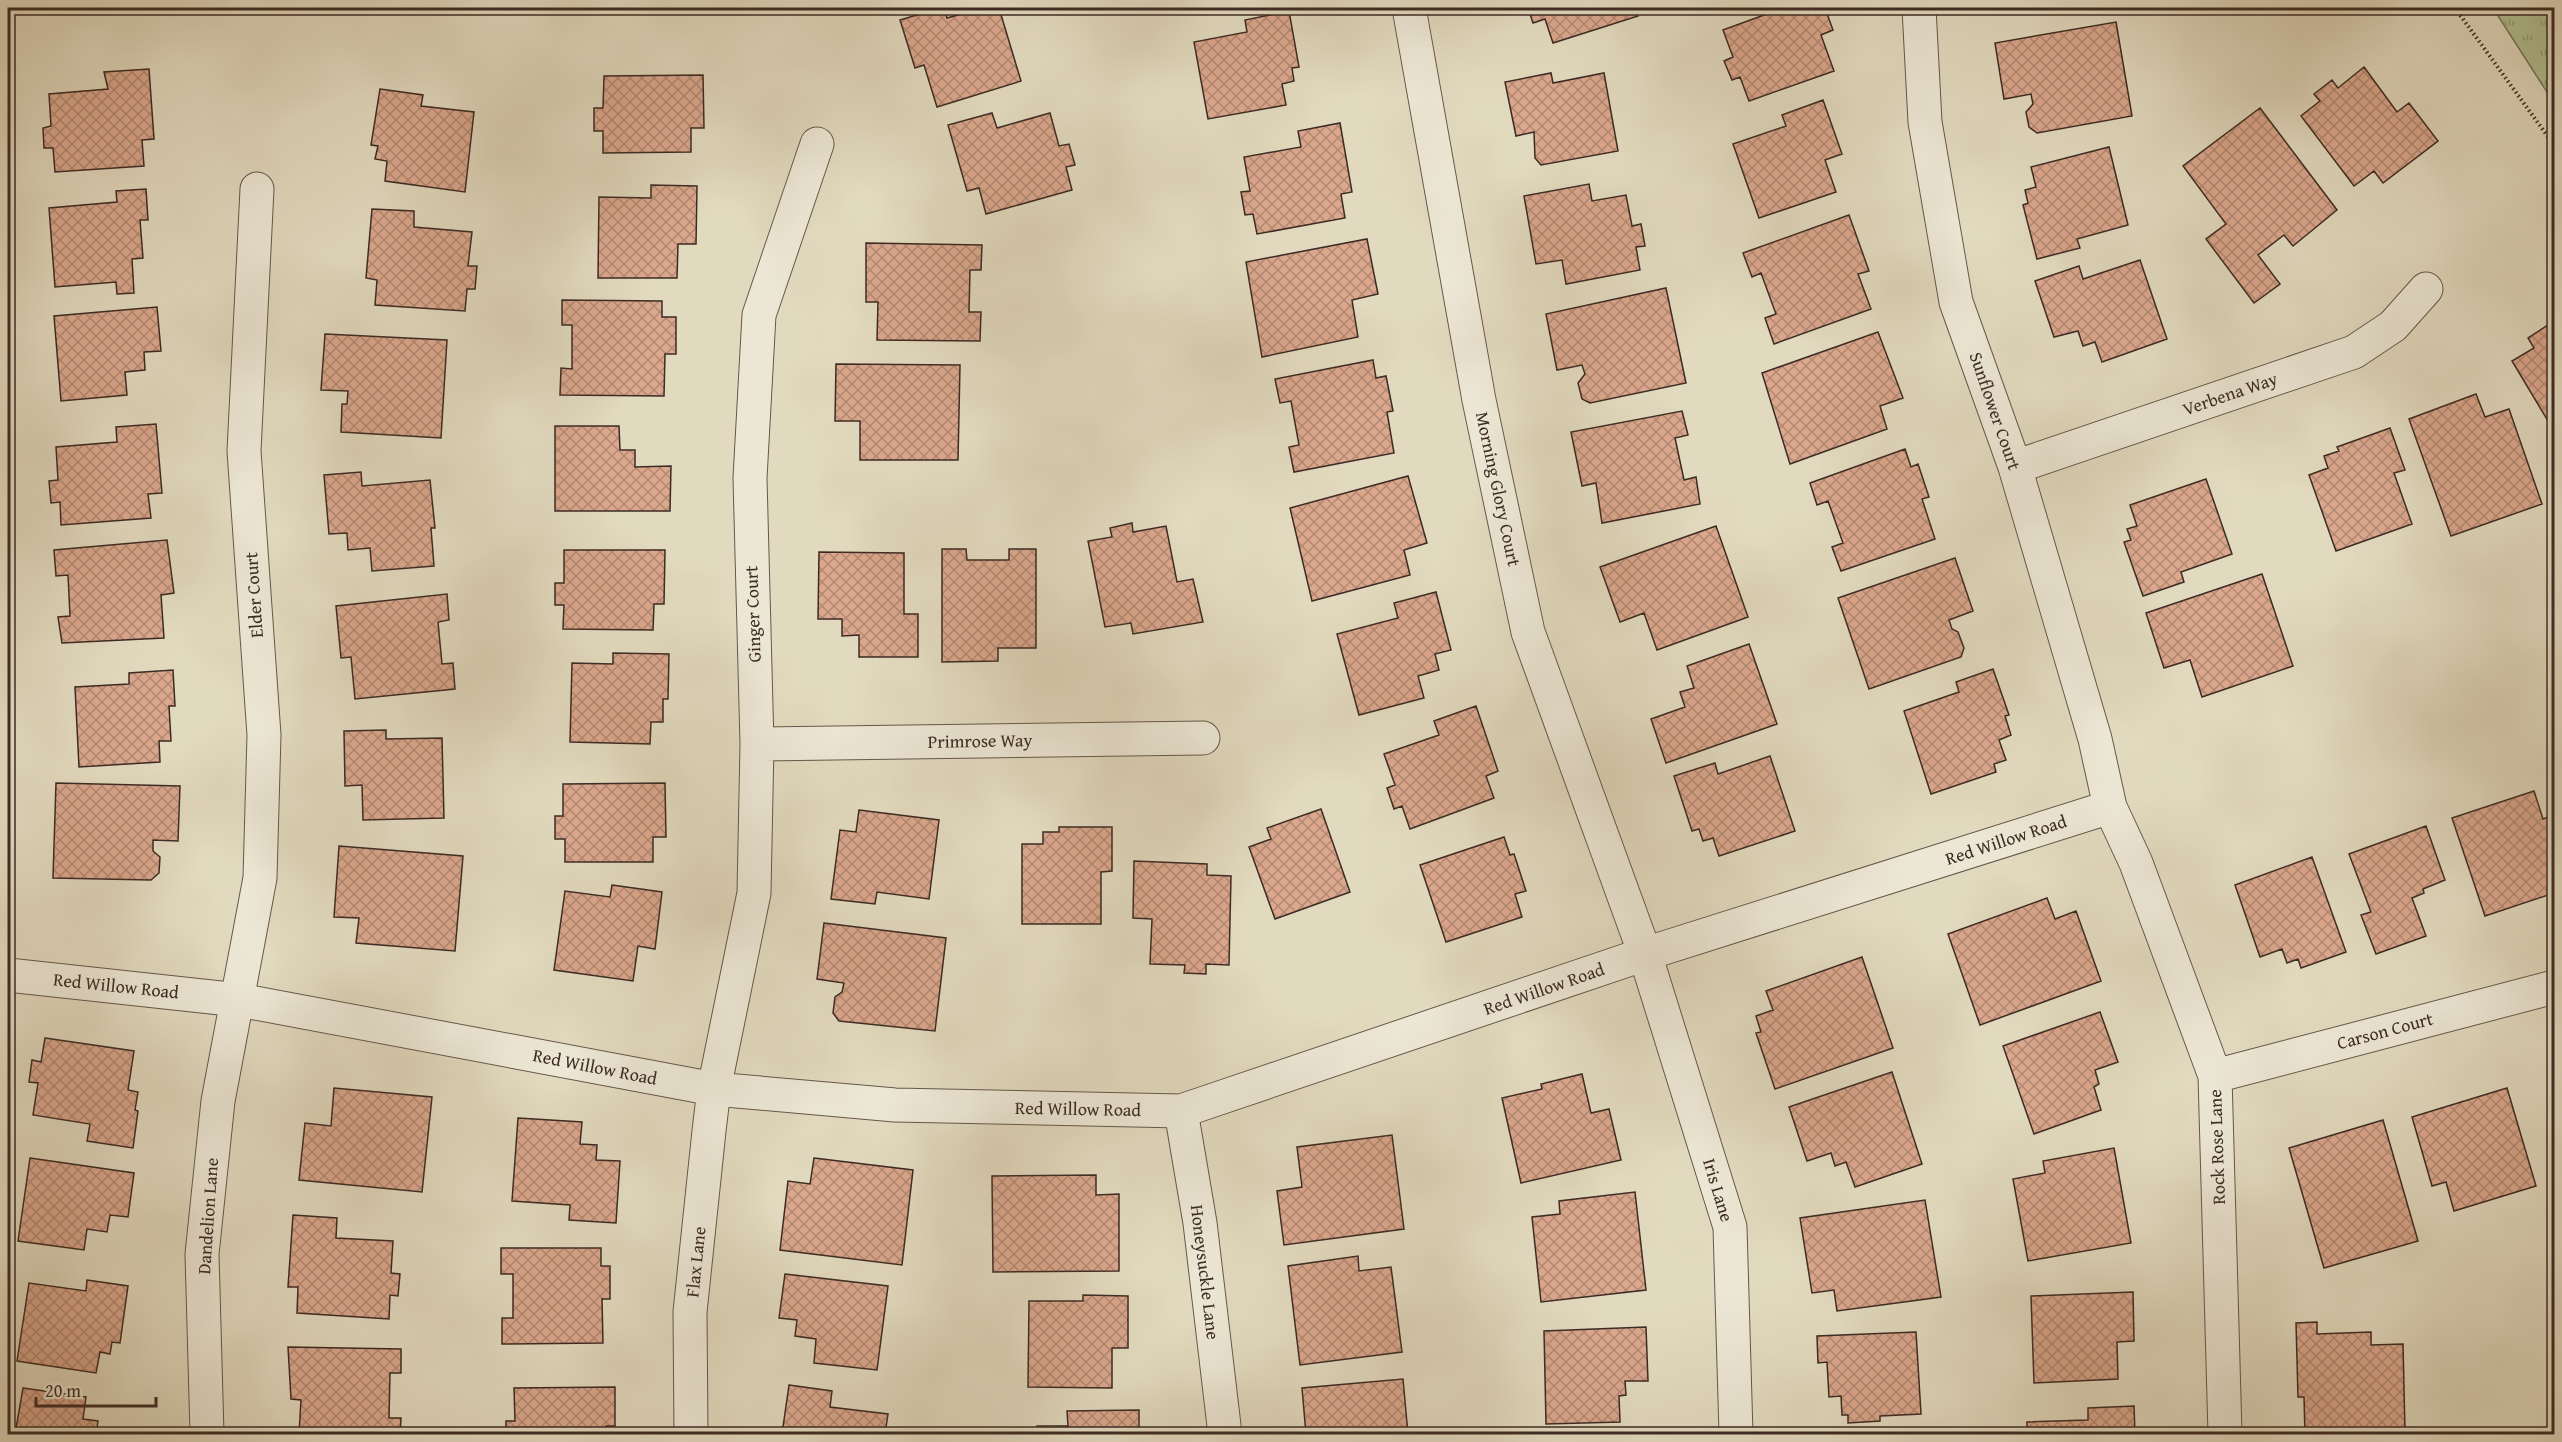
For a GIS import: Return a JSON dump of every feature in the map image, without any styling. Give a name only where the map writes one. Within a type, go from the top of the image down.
[{"type":"street","name":"Morning Glory Court","points":[[1409,8],[1479,400],[1528,632],[1645,954]]},
{"type":"street","name":"Sunflower Court","points":[[1919,8],[1925,122],[1956,302],[2015,467],[2095,739],[2110,807]]},
{"type":"street","name":"Ginger Court","points":[[714,1089],[754,892],[757,744],[750,478],[759,315],[817,144]]},
{"type":"street","name":"Elder Court","points":[[240,1000],[260,878],[264,735],[244,451],[257,189]]},
{"type":"street","name":"Verbena Way","points":[[2015,467],[2354,352],[2393,326],[2426,289]]},
{"type":"street","name":"Primrose Way","points":[[757,744],[1203,738]]},
{"type":"street","name":"Red Willow Road","points":[[8,975],[240,1000],[714,1089],[895,1105],[1181,1111],[1645,954],[2110,807]]},
{"type":"street","name":"Rock Rose Lane","points":[[2110,807],[2136,863],[2215,1076],[2225,1434]]},
{"type":"street","name":"Iris Lane","points":[[1645,954],[1730,1227],[1736,1434]]},
{"type":"street","name":"Carson Court","points":[[2215,1076],[2554,987]]},
{"type":"street","name":"Dandelion Lane","points":[[207,1434],[202,1254],[218,1101],[240,1000]]},
{"type":"street","name":"Flax Lane","points":[[691,1434],[690,1312],[714,1089]]},
{"type":"street","name":"Honeysuckle Lane","points":[[1181,1111],[1200,1223],[1225,1434]]},
{"type":"path","points":[[2455,8],[2554,145]]},
{"type":"green space","points":[[2493,8],[2554,8],[2554,103]]},
{"type":"building","points":[[944,8],[947,18],[982,8],[999,8],[1021,81],[937,107],[924,65],[915,68],[900,20]]},
{"type":"building","points":[[1528,8],[1635,8],[1638,16],[1553,43],[1545,19],[1533,23]]},
{"type":"building","points":[[1774,8],[1825,8],[1833,30],[1821,35],[1834,71],[1749,101],[1740,77],[1732,80],[1724,61],[1733,57],[1723,30],[1775,11]]},
{"type":"building","points":[[2017,8],[2051,8],[2018,13]]},
{"type":"building","points":[[1289,11],[1299,67],[1292,68],[1294,81],[1282,84],[1286,105],[1208,119],[1194,42],[1247,32],[1245,20]]},
{"type":"building","points":[[2116,22],[2132,116],[2037,133],[2029,127],[2026,112],[2033,104],[2031,94],[2004,99],[1995,43]]},
{"type":"building","points":[[2364,67],[2397,112],[2409,103],[2438,141],[2383,183],[2374,171],[2354,186],[2301,116],[2320,101],[2314,94],[2332,80],[2338,88]]},
{"type":"building","points":[[149,69],[154,139],[142,140],[144,166],[55,172],[53,148],[44,148],[43,128],[51,126],[49,94],[108,89],[104,72]]},
{"type":"building","points":[[1551,73],[1553,83],[1604,73],[1618,151],[1541,165],[1535,158],[1534,132],[1516,136],[1505,82]]},
{"type":"building","points":[[703,75],[704,128],[691,128],[691,152],[603,153],[603,131],[594,131],[594,108],[603,108],[604,76]]},
{"type":"building","points":[[380,89],[423,95],[421,106],[474,112],[465,192],[385,181],[387,161],[375,159],[378,146],[371,145]]},
{"type":"building","points":[[1823,100],[1842,154],[1825,160],[1836,192],[1759,218],[1733,144],[1786,126],[1782,115]]},
{"type":"building","points":[[2260,108],[2337,210],[2293,246],[2284,235],[2258,255],[2280,284],[2254,303],[2206,239],[2226,224],[2183,166]]},
{"type":"building","points":[[992,113],[997,128],[1050,113],[1059,146],[1069,144],[1075,165],[1066,167],[1072,190],[986,214],[979,188],[967,191],[948,125]]},
{"type":"building","points":[[1340,123],[1352,192],[1341,194],[1345,218],[1257,234],[1253,214],[1245,215],[1241,192],[1250,191],[1244,157],[1301,147],[1298,131]]},
{"type":"building","points":[[2109,147],[2128,225],[2077,239],[2080,248],[2037,259],[2023,205],[2028,203],[2025,190],[2036,187],[2031,167]]},
{"type":"building","points":[[1589,184],[1592,201],[1626,195],[1632,226],[1641,224],[1645,246],[1636,247],[1640,270],[1566,284],[1562,260],[1536,264],[1524,196]]},
{"type":"building","points":[[651,185],[697,186],[696,244],[678,244],[677,278],[598,278],[599,197],[651,198]]},
{"type":"building","points":[[146,189],[148,220],[140,220],[143,258],[132,259],[134,293],[117,294],[116,282],[55,287],[49,208],[117,202],[116,191]]},
{"type":"building","points":[[372,209],[414,211],[414,227],[472,232],[468,266],[477,266],[475,289],[467,289],[465,311],[375,305],[377,280],[366,278]]},
{"type":"building","points":[[1849,215],[1869,271],[1858,274],[1871,309],[1774,344],[1765,318],[1776,314],[1761,273],[1752,277],[1743,253]]},
{"type":"building","points":[[1367,239],[1378,294],[1352,300],[1358,337],[1262,357],[1246,262]]},
{"type":"building","points":[[866,243],[982,245],[981,270],[970,270],[969,312],[981,312],[980,341],[877,340],[878,302],[866,302]]},
{"type":"building","points":[[2140,260],[2167,339],[2102,362],[2095,342],[2083,346],[2078,331],[2054,337],[2035,281],[2079,266],[2083,279]]},
{"type":"building","points":[[1666,288],[1686,383],[1590,403],[1582,399],[1578,383],[1585,374],[1582,365],[1557,370],[1546,314]]},
{"type":"building","points":[[562,300],[662,301],[662,317],[676,317],[676,354],[665,354],[664,396],[560,395],[561,368],[572,369],[572,325],[562,325]]},
{"type":"building","points":[[157,307],[161,351],[144,352],[145,370],[125,372],[127,395],[61,401],[54,316]]},
{"type":"building","points":[[2554,321],[2554,431],[2512,361],[2534,348],[2528,338]]},
{"type":"building","points":[[1878,332],[1903,398],[1880,406],[1887,429],[1790,464],[1762,373]]},
{"type":"building","points":[[325,334],[447,340],[441,438],[341,432],[342,404],[347,404],[348,391],[321,390]]},
{"type":"building","points":[[1373,360],[1376,378],[1386,376],[1393,411],[1387,412],[1394,453],[1294,472],[1289,447],[1299,445],[1291,401],[1280,403],[1275,379]]},
{"type":"building","points":[[836,364],[960,365],[958,460],[860,460],[860,421],[835,421]]},
{"type":"building","points":[[2476,394],[2485,417],[2509,409],[2542,504],[2451,536],[2409,419]]},
{"type":"building","points":[[1682,411],[1688,435],[1675,438],[1684,480],[1696,477],[1700,504],[1602,523],[1596,483],[1582,486],[1571,432]]},
{"type":"building","points":[[156,424],[162,493],[148,494],[151,518],[61,525],[60,502],[51,503],[49,481],[58,480],[56,447],[117,442],[116,427]]},
{"type":"building","points":[[555,426],[619,426],[620,450],[635,450],[635,467],[671,466],[670,511],[555,511]]},
{"type":"building","points":[[2390,428],[2405,470],[2394,473],[2412,524],[2336,551],[2309,475],[2328,468],[2324,456],[2339,451],[2337,447]]},
{"type":"building","points":[[1905,449],[1911,467],[1918,464],[1929,497],[1922,499],[1935,539],[1841,571],[1832,547],[1843,543],[1828,501],[1817,505],[1810,483]]},
{"type":"building","points":[[361,472],[362,486],[430,480],[435,528],[431,528],[434,566],[372,571],[370,548],[348,550],[347,533],[329,534],[324,475]]},
{"type":"building","points":[[1408,476],[1427,543],[1404,550],[1410,575],[1312,601],[1290,508]]},
{"type":"building","points":[[2206,479],[2232,554],[2181,572],[2184,582],[2143,596],[2124,542],[2131,540],[2127,529],[2137,526],[2130,505]]},
{"type":"building","points":[[1132,523],[1133,532],[1166,526],[1177,582],[1193,579],[1203,622],[1133,634],[1131,623],[1105,627],[1088,541],[1112,537],[1110,528]]},
{"type":"building","points":[[1716,526],[1748,617],[1657,650],[1644,613],[1620,622],[1600,567]]},
{"type":"building","points":[[167,540],[174,593],[161,595],[164,638],[62,643],[58,617],[70,616],[68,575],[56,576],[54,550]]},
{"type":"building","points":[[942,549],[966,549],[967,560],[1009,560],[1009,549],[1036,549],[1036,648],[998,648],[998,661],[942,662]]},
{"type":"building","points":[[564,550],[665,550],[664,604],[654,604],[653,630],[563,629],[564,605],[555,605],[555,583],[564,583]]},
{"type":"building","points":[[819,552],[904,553],[904,614],[918,614],[918,657],[859,657],[859,635],[842,636],[842,619],[818,619]]},
{"type":"building","points":[[1955,558],[1973,611],[1949,620],[1952,629],[1958,632],[1964,648],[1961,657],[1869,689],[1838,598]]},
{"type":"building","points":[[2262,574],[2293,666],[2202,697],[2190,660],[2164,668],[2146,613]]},
{"type":"building","points":[[1436,592],[1451,650],[1435,654],[1439,670],[1418,676],[1424,698],[1359,715],[1337,634],[1398,618],[1394,603]]},
{"type":"building","points":[[447,594],[449,620],[438,622],[442,664],[453,663],[455,689],[355,699],[351,657],[341,658],[336,606]]},
{"type":"building","points":[[1749,644],[1777,724],[1666,763],[1651,719],[1685,707],[1680,692],[1694,688],[1687,666]]},
{"type":"building","points":[[613,653],[669,654],[668,699],[663,699],[663,722],[651,722],[650,744],[570,742],[572,663],[613,664]]},
{"type":"building","points":[[1993,669],[2009,715],[2005,716],[2011,735],[1999,740],[2006,760],[1994,764],[1996,772],[1931,794],[1904,711],[1959,692],[1956,682]]},
{"type":"building","points":[[173,670],[175,706],[169,706],[171,741],[159,741],[160,762],[79,767],[75,687],[129,684],[129,673]]},
{"type":"building","points":[[1476,706],[1498,771],[1486,776],[1494,798],[1410,829],[1402,806],[1394,809],[1387,788],[1395,785],[1384,754],[1439,735],[1434,721]]},
{"type":"building","points":[[386,730],[386,739],[442,738],[444,818],[363,820],[362,785],[345,786],[344,731]]},
{"type":"building","points":[[1770,756],[1795,831],[1719,856],[1713,838],[1703,841],[1699,829],[1692,831],[1674,776],[1715,763],[1718,774]]},
{"type":"building","points":[[56,783],[180,786],[178,841],[153,840],[153,851],[160,857],[159,873],[151,880],[53,878]]},
{"type":"building","points":[[665,783],[666,837],[653,837],[653,862],[565,862],[565,839],[555,839],[555,816],[563,816],[563,784]]},
{"type":"building","points":[[2534,791],[2543,819],[2554,815],[2554,893],[2485,916],[2452,818]]},
{"type":"building","points":[[1321,809],[1350,892],[1275,919],[1249,847],[1271,839],[1267,828]]},
{"type":"building","points":[[859,810],[939,820],[929,899],[877,892],[875,904],[831,899],[840,830],[856,832]]},
{"type":"building","points":[[2426,826],[2445,880],[2423,889],[2424,893],[2412,898],[2426,936],[2376,954],[2361,915],[2371,912],[2349,854]]},
{"type":"building","points":[[1059,827],[1112,827],[1112,871],[1101,872],[1101,924],[1022,924],[1022,844],[1043,844],[1043,832],[1059,832]]},
{"type":"building","points":[[1504,837],[1510,855],[1514,854],[1526,891],[1515,894],[1522,917],[1446,942],[1420,865]]},
{"type":"building","points":[[339,846],[463,856],[455,951],[356,943],[359,918],[334,917]]},
{"type":"building","points":[[2312,857],[2346,952],[2301,968],[2298,959],[2287,963],[2282,949],[2260,957],[2235,885]]},
{"type":"building","points":[[1134,861],[1207,864],[1207,875],[1231,876],[1229,965],[1206,964],[1206,974],[1184,973],[1185,965],[1150,964],[1152,919],[1133,918]]},
{"type":"building","points":[[612,885],[662,892],[655,949],[638,946],[633,981],[554,970],[565,891],[610,897]]},
{"type":"building","points":[[2047,898],[2055,919],[2076,911],[2101,981],[1980,1025],[1948,934]]},
{"type":"building","points":[[824,923],[946,938],[935,1031],[839,1021],[833,1013],[835,997],[842,992],[844,983],[817,979]]},
{"type":"building","points":[[1862,957],[1893,1048],[1775,1089],[1756,1033],[1761,1032],[1756,1016],[1773,1010],[1766,991]]},
{"type":"building","points":[[2100,1012],[2118,1062],[2095,1070],[2099,1084],[2094,1087],[2101,1110],[2034,1134],[2003,1046]]},
{"type":"building","points":[[45,1038],[134,1051],[128,1090],[138,1092],[133,1148],[87,1141],[90,1124],[33,1115],[38,1083],[29,1082],[32,1060],[41,1062]]},
{"type":"building","points":[[1892,1072],[1922,1164],[1855,1187],[1846,1162],[1835,1166],[1831,1153],[1807,1161],[1789,1107]]},
{"type":"building","points":[[1582,1074],[1591,1113],[1609,1109],[1621,1160],[1521,1183],[1502,1098],[1542,1089],[1541,1084]]},
{"type":"building","points":[[334,1088],[432,1097],[422,1192],[299,1180],[305,1123],[331,1126]]},
{"type":"building","points":[[2507,1088],[2536,1186],[2454,1211],[2446,1182],[2432,1186],[2412,1117]]},
{"type":"building","points":[[518,1118],[582,1122],[580,1144],[597,1145],[596,1160],[620,1161],[616,1223],[569,1220],[570,1205],[512,1201]]},
{"type":"building","points":[[2383,1120],[2418,1241],[2324,1268],[2289,1148]]},
{"type":"building","points":[[1392,1135],[1404,1229],[1284,1245],[1277,1191],[1302,1187],[1297,1147]]},
{"type":"building","points":[[2114,1148],[2131,1243],[2028,1261],[2013,1179],[2045,1173],[2043,1161]]},
{"type":"building","points":[[30,1158],[134,1173],[128,1217],[110,1215],[107,1232],[87,1229],[84,1250],[18,1241]]},
{"type":"building","points":[[814,1158],[913,1170],[902,1265],[780,1250],[788,1181],[810,1184]]},
{"type":"building","points":[[1096,1175],[1096,1195],[1119,1194],[1119,1271],[993,1272],[992,1176]]},
{"type":"building","points":[[1635,1192],[1646,1290],[1541,1302],[1532,1217],[1560,1214],[1559,1201]]},
{"type":"building","points":[[1925,1200],[1941,1297],[1837,1311],[1834,1290],[1812,1293],[1800,1218]]},
{"type":"building","points":[[293,1215],[337,1218],[336,1238],[393,1241],[391,1273],[400,1274],[398,1296],[390,1295],[389,1319],[297,1313],[298,1287],[288,1287]]},
{"type":"building","points":[[501,1248],[601,1248],[601,1266],[610,1266],[610,1299],[602,1299],[603,1343],[502,1344],[502,1318],[513,1318],[513,1274],[501,1274]]},
{"type":"building","points":[[1358,1256],[1359,1271],[1391,1267],[1402,1352],[1300,1365],[1288,1266]]},
{"type":"building","points":[[785,1274],[888,1286],[877,1370],[814,1363],[816,1339],[795,1336],[797,1320],[779,1318]]},
{"type":"building","points":[[87,1280],[128,1286],[120,1343],[112,1342],[110,1354],[100,1352],[96,1373],[17,1361],[29,1283],[86,1291]]},
{"type":"building","points":[[2133,1292],[2134,1341],[2117,1342],[2118,1379],[2034,1383],[2031,1296]]},
{"type":"building","points":[[1083,1295],[1128,1296],[1128,1348],[1112,1348],[1112,1388],[1028,1387],[1029,1301],[1083,1301]]},
{"type":"building","points":[[2317,1322],[2317,1334],[2371,1332],[2371,1345],[2403,1344],[2405,1431],[2305,1434],[2304,1397],[2298,1397],[2296,1323]]},
{"type":"building","points":[[1646,1327],[1648,1381],[1625,1381],[1626,1395],[1619,1396],[1620,1422],[1546,1424],[1544,1331]]},
{"type":"building","points":[[1916,1332],[1921,1414],[1880,1416],[1880,1421],[1848,1423],[1848,1415],[1842,1415],[1841,1396],[1829,1397],[1827,1362],[1818,1363],[1817,1336]]},
{"type":"building","points":[[288,1347],[401,1349],[401,1373],[390,1373],[389,1418],[401,1418],[400,1434],[299,1434],[301,1400],[291,1399]]},
{"type":"building","points":[[1403,1379],[1408,1434],[1306,1434],[1302,1388]]},
{"type":"building","points":[[789,1385],[832,1391],[830,1407],[888,1414],[885,1434],[782,1434]]},
{"type":"building","points":[[615,1387],[615,1426],[606,1426],[606,1434],[506,1434],[506,1421],[515,1421],[514,1388]]},
{"type":"building","points":[[23,1388],[86,1397],[83,1419],[98,1421],[96,1434],[15,1434]]},
{"type":"building","points":[[2134,1406],[2135,1434],[2027,1434],[2027,1422],[2088,1420],[2088,1408]]},
{"type":"building","points":[[1139,1410],[1139,1434],[1037,1434],[1037,1426],[1068,1426],[1067,1411]]}]
